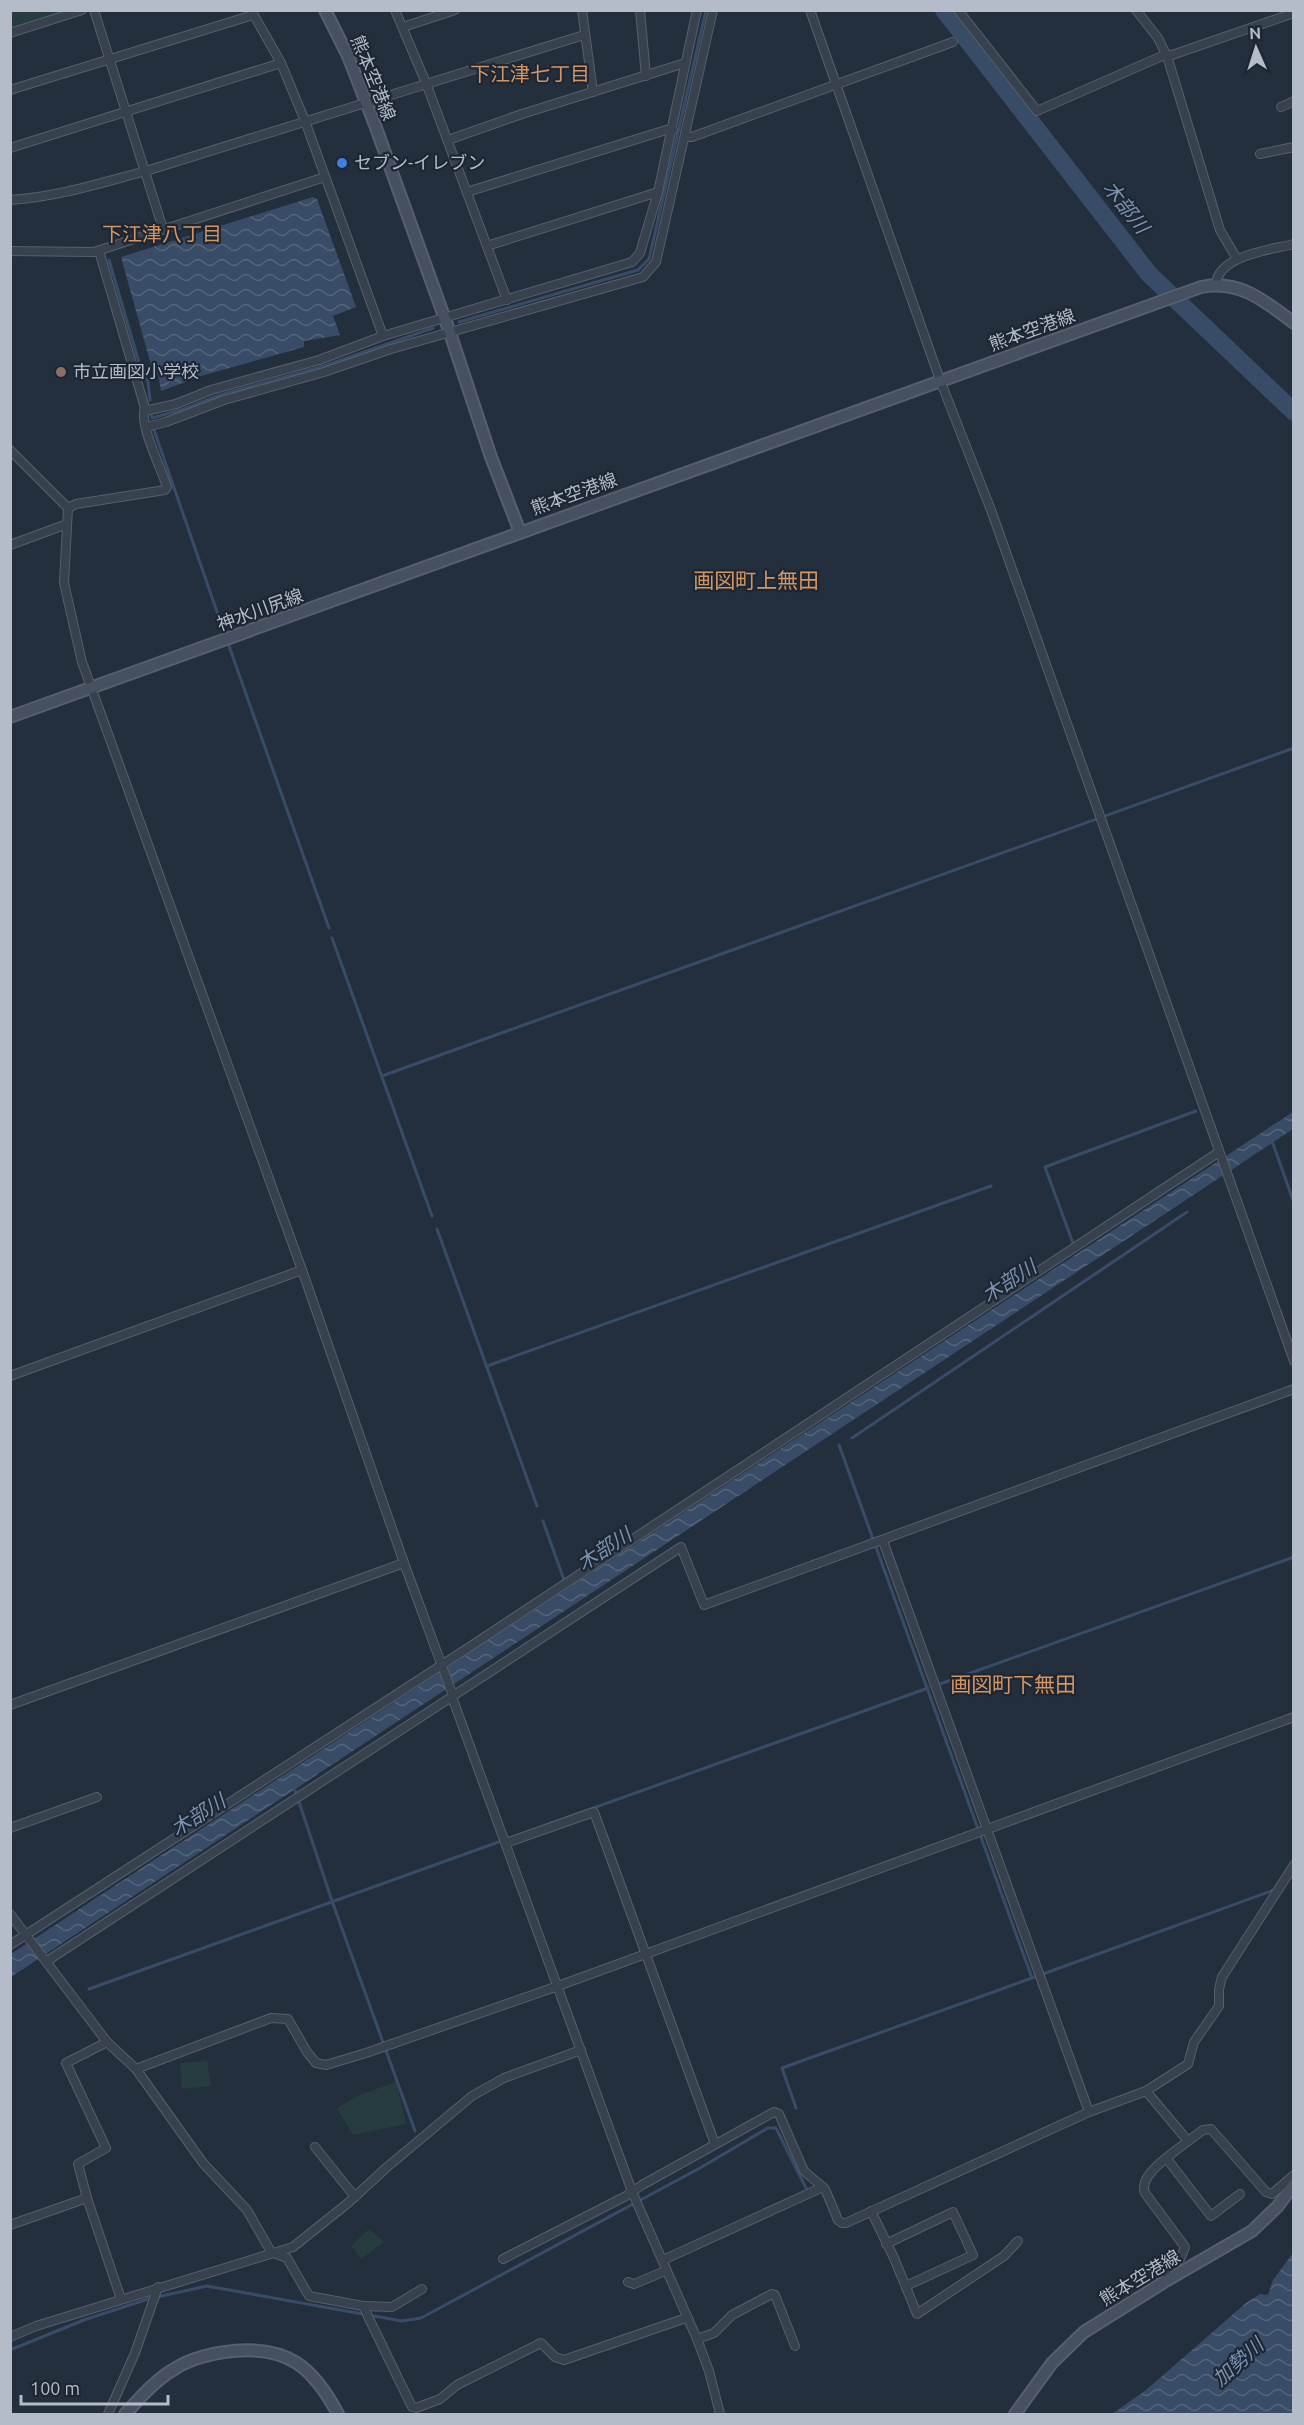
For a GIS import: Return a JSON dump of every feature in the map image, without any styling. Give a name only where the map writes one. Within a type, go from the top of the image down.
[{"type":"main road","name":"熊本空港線","points":[[325,10],[348,56],[366,102],[445,318],[490,457],[520,532],[1164,300],[1216,284]]},
{"type":"main road","points":[[1216,284],[1248,291],[1268,302],[1293,323]]},
{"type":"main road","name":"神水川尻線","points":[[10,717],[520,532]]},
{"type":"main road","name":"熊本空港線","points":[[1015,2415],[1052,2363],[1084,2332],[1252,2231],[1278,2206],[1293,2184]]},
{"type":"main road","points":[[125,2415],[144,2394],[174,2368],[196,2359],[225,2352],[258,2349],[296,2362],[310,2373],[321,2386],[338,2415]]},
{"type":"street","points":[[10,33],[82,10]]},
{"type":"street","points":[[94,10],[163,229]]},
{"type":"street","points":[[395,10],[426,83],[507,300]]},
{"type":"street","points":[[404,27],[455,10]]},
{"type":"street","points":[[582,10],[593,92]]},
{"type":"street","points":[[640,10],[646,76]]},
{"type":"street","points":[[145,408],[149,410],[176,404],[211,390],[340,353],[383,336],[632,262],[640,253],[658,192],[697,10]]},
{"type":"street","points":[[146,426],[189,414],[208,405],[293,382],[391,349],[643,277],[656,262],[713,10]]},
{"type":"street","points":[[810,10],[940,380],[991,510],[1293,1361]]},
{"type":"street","points":[[958,10],[1037,111],[1167,56],[1293,13]]},
{"type":"street","points":[[1136,10],[1158,38],[1167,56],[1220,230],[1237,259]]},
{"type":"street","points":[[10,90],[252,13],[281,63],[305,121],[383,336]]},
{"type":"street","points":[[10,200],[32,199],[146,171],[584,35]]},
{"type":"street","points":[[686,137],[692,137],[953,42]]},
{"type":"street","points":[[10,148],[281,63]]},
{"type":"street","points":[[448,140],[522,114],[685,63]]},
{"type":"street","points":[[1281,106],[1293,101]]},
{"type":"street","points":[[467,192],[666,130],[673,130]]},
{"type":"street","points":[[1260,154],[1293,147]]},
{"type":"street","points":[[10,251],[99,251],[325,177]]},
{"type":"street","points":[[487,246],[658,192]]},
{"type":"street","points":[[1216,284],[1217,276],[1237,259],[1293,244]]},
{"type":"street","points":[[68,508],[76,504],[166,490],[167,486],[143,416],[145,408],[99,251]]},
{"type":"street","points":[[10,450],[68,508],[64,583],[82,662],[632,2193],[697,2339],[709,2372],[720,2415]]},
{"type":"street","points":[[10,545],[67,524]]},
{"type":"street","points":[[10,1945],[1220,1155]]},
{"type":"street","points":[[10,1376],[302,1270]]},
{"type":"street","points":[[47,1961],[681,1547],[704,1605],[1293,1389]]},
{"type":"street","points":[[883,1541],[1089,2112]]},
{"type":"street","points":[[10,1705],[404,1563]]},
{"type":"street","points":[[136,2069],[271,2018],[288,2019],[316,2063],[326,2064],[386,2046],[558,1986],[1293,1718]]},
{"type":"street","points":[[10,1828],[97,1797]]},
{"type":"street","points":[[506,1843],[594,1812],[715,2144]]},
{"type":"street","points":[[503,2259],[632,2193],[642,2185],[769,2114],[779,2114],[804,2171],[822,2187],[842,2223],[1089,2112],[1146,2091],[1188,2064],[1194,2042],[1219,2006],[1222,1977],[1293,1865]]},
{"type":"street","points":[[10,1914],[107,2042],[136,2069],[203,2163],[247,2210],[271,2252],[287,2258],[309,2296],[365,2309],[392,2307],[422,2289]]},
{"type":"street","points":[[107,2042],[66,2063],[106,2148],[78,2164],[121,2299]]},
{"type":"street","points":[[10,2337],[36,2326],[158,2287],[293,2247],[472,2096],[504,2078],[580,2050]]},
{"type":"street","points":[[1146,2091],[1188,2142]]},
{"type":"street","points":[[1168,2280],[1166,2271],[1180,2259],[1185,2247],[1142,2187],[1143,2181],[1150,2172],[1203,2130],[1211,2129],[1266,2192],[1272,2194],[1276,2192],[1293,2175]]},
{"type":"street","points":[[315,2147],[355,2197]]},
{"type":"street","points":[[1167,2159],[1210,2216],[1240,2194]]},
{"type":"street","points":[[663,2260],[822,2187]]},
{"type":"street","points":[[10,2225],[87,2198]]},
{"type":"street","points":[[871,2211],[894,2258],[917,2314],[1004,2256],[1018,2241]]},
{"type":"street","points":[[886,2244],[953,2212],[973,2255],[906,2286]]},
{"type":"street","points":[[628,2282],[634,2284],[665,2271]]},
{"type":"street","points":[[108,2415],[135,2353],[158,2287]]},
{"type":"street","points":[[697,2339],[714,2333],[732,2315],[772,2294],[775,2295],[782,2308],[795,2346]]},
{"type":"street","points":[[365,2309],[412,2407],[416,2408],[441,2399],[457,2385],[542,2343],[555,2357],[564,2360],[686,2318]]},
{"type":"green space","points":[[11,10],[66,10],[66,11],[11,28]]},
{"type":"green space","points":[[207,2061],[211,2086],[182,2089],[180,2063]]},
{"type":"green space","points":[[396,2082],[406,2124],[353,2135],[337,2108],[362,2094]]},
{"type":"green space","points":[[369,2229],[384,2242],[361,2259],[351,2246]]},
{"type":"water","points":[[313,197],[317,199],[356,307],[333,316],[340,335],[304,341],[304,347],[201,376],[161,391],[158,374],[151,365],[121,257]]},
{"type":"water","points":[[1293,1112],[1293,1129],[11,1977],[11,1954]]},
{"type":"water","name":"加勢川","points":[[1293,2253],[1293,2414],[1112,2414],[1146,2390],[1246,2303],[1260,2294],[1268,2295],[1273,2280]]},
{"type":"waterway","points":[[459,322],[638,270],[649,259],[706,10]]},
{"type":"waterway","name":"木部川","points":[[944,10],[1149,274],[1294,412]]},
{"type":"waterway","points":[[109,260],[142,373],[148,382],[150,400]]},
{"type":"waterway","points":[[151,413],[152,418],[184,409],[220,395],[327,365],[433,328]]},
{"type":"waterway","points":[[154,430],[224,632]]},
{"type":"waterway","points":[[229,646],[329,928]]},
{"type":"waterway","points":[[382,1076],[1294,748]]},
{"type":"waterway","points":[[332,938],[432,1216]]},
{"type":"waterway","points":[[1074,1246],[1045,1167],[1196,1111]]},
{"type":"waterway","points":[[1272,1141],[1294,1203]]},
{"type":"waterway","points":[[487,1366],[991,1186]]},
{"type":"waterway","points":[[852,1438],[1187,1212]]},
{"type":"waterway","points":[[437,1229],[537,1506]]},
{"type":"waterway","points":[[796,2108],[782,2068],[1032,1978],[839,1445]]},
{"type":"waterway","points":[[543,1521],[564,1580]]},
{"type":"waterway","points":[[940,1684],[1294,1557]]},
{"type":"waterway","points":[[89,1989],[928,1688]]},
{"type":"waterway","points":[[294,1787],[332,1901],[415,2131]]},
{"type":"waterway","points":[[1032,1978],[1274,1890]]},
{"type":"waterway","points":[[10,2350],[84,2320],[148,2299],[207,2286],[402,2321],[421,2318],[700,2168],[768,2128],[776,2128],[807,2190]]},
{"type":"place","name":"セブン-イレブン","points":[[342,163]]},
{"type":"place","name":"市立画図小学校","points":[[61,372]]},
{"type":"district","name":"下江津七丁目","points":[[530,74]]},
{"type":"district","name":"下江津八丁目","points":[[162,234]]},
{"type":"district","name":"画図町上無田","points":[[756,581]]},
{"type":"district","name":"画図町下無田","points":[[1013,1685]]}]
